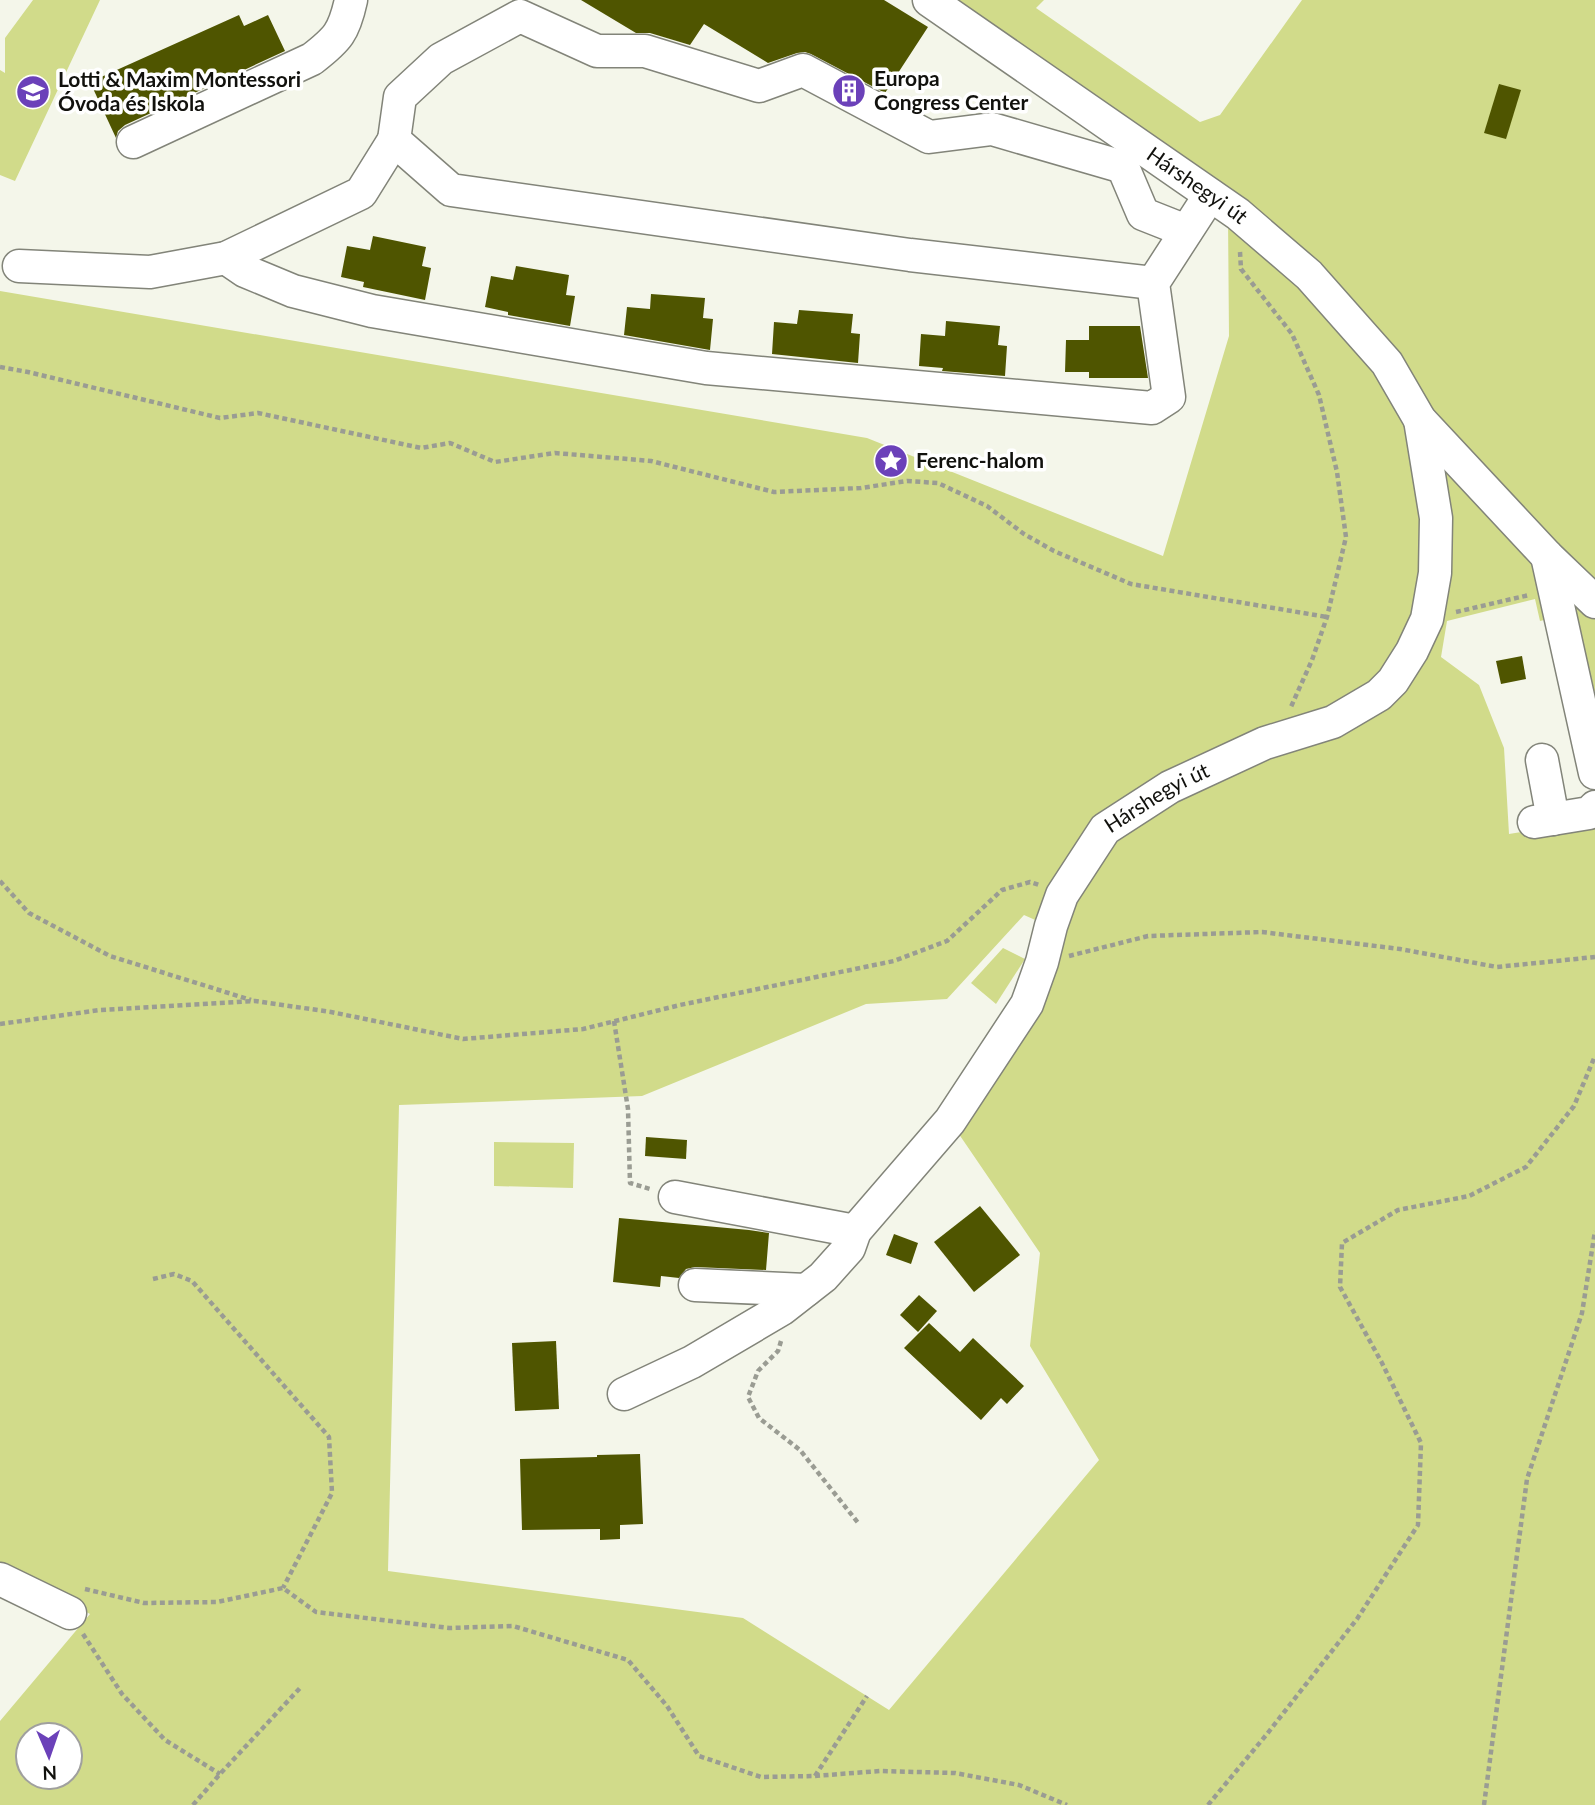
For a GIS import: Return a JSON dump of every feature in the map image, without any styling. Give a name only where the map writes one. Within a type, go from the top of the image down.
[{"type":"street","points":[[133,142],[312,59],[334,42],[343,27],[351,0]]},
{"type":"street","points":[[490,0],[597,51],[645,51],[759,86],[803,71],[929,137],[992,129],[1123,167],[1143,214],[1186,231]]},
{"type":"street","name":"Hárshegyi út","points":[[929,0],[1238,214],[1309,275],[1387,363],[1420,420],[1547,556],[1595,602]]},
{"type":"street","points":[[19,266],[150,272],[226,258],[361,193],[394,141],[400,97],[441,58],[520,16]]},
{"type":"street","points":[[394,141],[451,190],[910,255],[1153,283]]},
{"type":"street","points":[[226,258],[245,271],[293,290],[372,311],[706,368],[1152,408],[1170,397],[1153,283],[1210,195]]},
{"type":"street","name":"Hárshegyi út","points":[[624,1394],[692,1362],[794,1300],[823,1277],[849,1248],[855,1231],[950,1121],[1027,1004],[1062,895],[1105,830],[1170,787],[1265,743],[1333,722],[1380,695],[1393,681],[1412,652],[1427,619],[1435,573],[1436,518],[1420,420]]},
{"type":"street","points":[[1547,556],[1595,773]]},
{"type":"street","points":[[1542,760],[1543,821],[1589,813],[1595,807]]},
{"type":"street","points":[[675,1197],[855,1231]]},
{"type":"street","points":[[695,1285],[794,1300]]},
{"type":"street","points":[[0,1579],[72,1598]]},
{"type":"path","points":[[1238,214],[1241,269],[1292,334],[1319,395],[1337,472],[1346,537],[1327,617],[1312,660],[1286,719],[1265,743]]},
{"type":"path","points":[[0,368],[28,372],[220,418],[258,413],[421,448],[450,443],[495,462],[555,453],[651,461],[774,492],[861,488],[907,481],[938,483],[987,506],[1024,534],[1054,551],[1130,584],[1327,617]]},
{"type":"path","points":[[1427,619],[1554,589]]},
{"type":"path","points":[[0,881],[29,913],[110,956],[255,1001],[331,1012],[463,1039],[583,1029],[680,1005],[894,961],[947,941],[1002,890],[1030,882],[1062,895]]},
{"type":"path","points":[[1042,962],[1148,936],[1262,932],[1400,949],[1497,967],[1595,957]]},
{"type":"path","points":[[0,1024],[100,1010],[255,1001]]},
{"type":"path","points":[[614,1021],[628,1109],[630,1183],[675,1197]]},
{"type":"path","points":[[1208,1805],[1357,1619],[1418,1525],[1421,1443],[1382,1363],[1340,1287],[1342,1243],[1398,1210],[1469,1196],[1526,1167],[1574,1106],[1595,1056]]},
{"type":"path","points":[[1484,1805],[1527,1479],[1582,1312],[1595,1231]]},
{"type":"path","points":[[153,1279],[174,1274],[192,1281],[329,1437],[332,1493],[283,1588]]},
{"type":"path","points":[[794,1300],[778,1351],[758,1371],[748,1397],[759,1418],[800,1450],[859,1524]]},
{"type":"path","points":[[220,1774],[165,1740],[122,1694],[72,1598],[86,1590],[144,1603],[216,1602],[283,1588],[316,1612],[449,1628],[513,1626],[628,1660],[667,1706],[699,1756],[761,1777],[880,1771],[955,1773],[1019,1785],[1067,1805]]},
{"type":"path","points":[[193,1805],[300,1688]]},
{"type":"path","points":[[814,1776],[867,1696]]},
{"type":"green space","name":"Lotti & Maxim Montessori Óvoda és Iskola","points":[[33,0],[100,0],[15,181],[0,175],[0,70],[5,73],[5,38]]},
{"type":"green space","points":[[952,0],[1044,0],[1036,8],[1200,122],[1220,115],[1302,0],[1595,0],[1595,691],[1587,694],[1565,615],[1540,621],[1535,599],[1447,621],[1441,657],[1479,685],[1504,748],[1509,834],[1595,820],[1595,1805],[0,1805],[0,1721],[90,1614],[0,1566],[0,291],[867,438],[1163,556],[1229,336],[1228,217]],"holes":[[[1024,915],[1051,927],[950,1121],[1040,1253],[1030,1346],[1099,1460],[889,1710],[743,1618],[388,1571],[399,1105],[642,1096],[866,1004],[947,999]]]},
{"type":"green space","points":[[1003,948],[1025,959],[996,1004],[971,983]]},
{"type":"green space","points":[[494,1142],[574,1143],[573,1188],[494,1186]]},
{"type":"building","name":"Europa Congress Center","points":[[581,0],[884,0],[928,27],[885,93],[805,52],[768,63],[704,24],[690,45],[650,33],[636,33]]},
{"type":"building","points":[[239,15],[244,26],[268,15],[285,51],[125,125],[118,131],[116,138],[90,82]]},
{"type":"building","points":[[1499,84],[1521,90],[1506,139],[1484,133]]},
{"type":"building","points":[[373,236],[426,247],[422,266],[431,268],[425,300],[363,287],[364,282],[341,277],[347,246],[370,250]]},
{"type":"building","points":[[516,266],[569,275],[566,295],[575,296],[570,326],[508,315],[508,312],[485,307],[491,276],[513,280]]},
{"type":"building","points":[[651,294],[705,298],[703,318],[713,319],[710,350],[624,335],[627,307],[650,309]]},
{"type":"building","points":[[799,310],[853,314],[851,333],[860,334],[858,363],[772,354],[774,322],[797,324]]},
{"type":"building","points":[[946,321],[1000,326],[998,345],[1007,346],[1005,376],[942,371],[943,368],[919,366],[921,334],[945,336]]},
{"type":"building","points":[[1089,326],[1140,326],[1148,378],[1089,378],[1089,372],[1065,372],[1066,340],[1089,340]]},
{"type":"building","points":[[1522,656],[1526,679],[1501,684],[1496,661]]},
{"type":"building","points":[[646,1137],[687,1140],[686,1159],[645,1156]]},
{"type":"building","points":[[980,1206],[1020,1255],[974,1292],[934,1242]]},
{"type":"building","points":[[619,1218],[769,1233],[766,1270],[695,1267],[686,1269],[679,1278],[661,1276],[660,1287],[613,1282]]},
{"type":"building","points":[[894,1234],[918,1243],[911,1264],[886,1255]]},
{"type":"building","points":[[919,1295],[937,1311],[918,1332],[900,1315]]},
{"type":"building","points":[[929,1323],[960,1352],[973,1338],[1024,1386],[1007,1404],[1001,1398],[981,1420],[904,1348]]},
{"type":"building","points":[[556,1341],[559,1409],[515,1411],[512,1343]]},
{"type":"building","points":[[640,1454],[643,1524],[620,1525],[620,1539],[600,1540],[600,1529],[522,1530],[520,1459]]},
{"type":"place","name":"Europa Congress Center","points":[[849,91]]},
{"type":"place","name":"Lotti & Maxim Montessori Óvoda és Iskola","points":[[33,92]]},
{"type":"place","name":"Ferenc-halom","points":[[891,461]]}]
